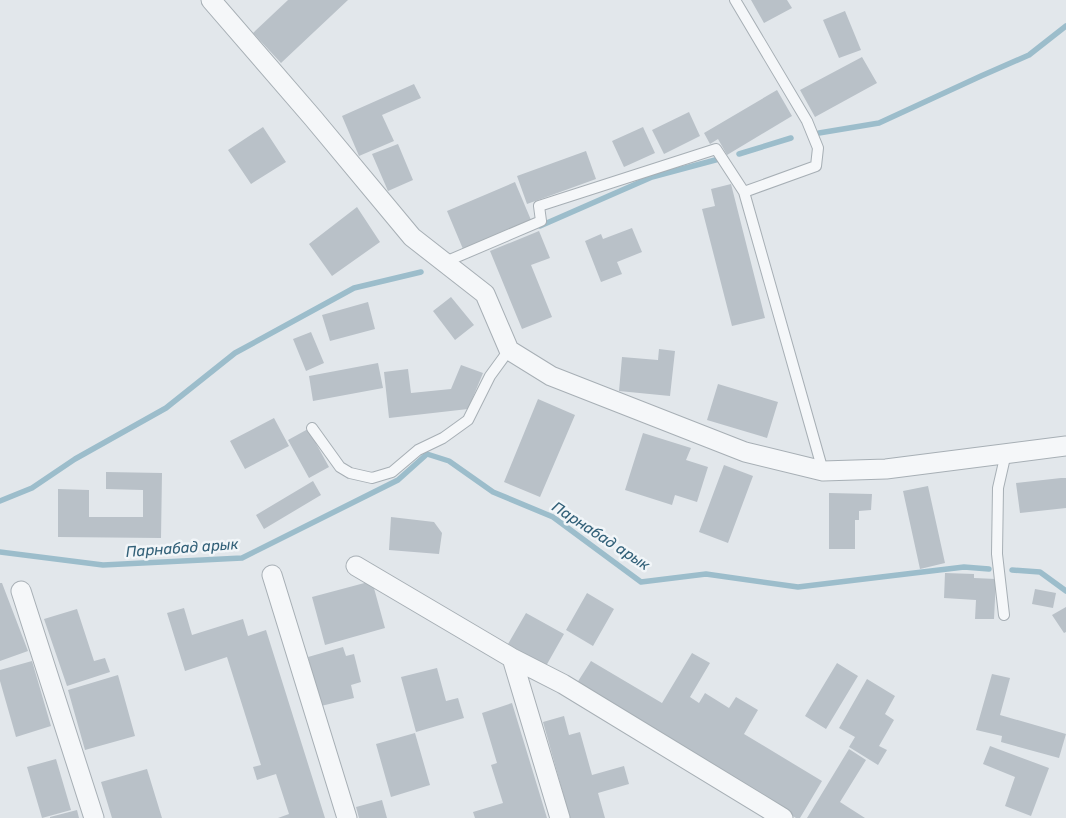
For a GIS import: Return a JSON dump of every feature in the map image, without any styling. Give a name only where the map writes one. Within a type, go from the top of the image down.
[{"type":"street","points":[[211,0],[314,118],[412,237],[485,294],[509,350],[551,376],[745,452],[823,471],[886,470],[1066,446]]},
{"type":"street","points":[[356,566],[512,658],[563,684],[778,816]]},
{"type":"street","points":[[272,576],[347,818]]},
{"type":"street","points":[[21,591],[94,818]]},
{"type":"street","points":[[512,658],[560,818]]},
{"type":"lane","points":[[735,0],[807,121],[818,148],[816,166],[744,192]]},
{"type":"lane","points":[[445,262],[541,221],[539,206],[716,149],[744,192],[823,471]]},
{"type":"lane","points":[[312,428],[340,467],[350,473],[372,478],[392,472],[418,450],[443,438],[468,420],[490,376],[509,350]]},
{"type":"lane","points":[[1004,614],[997,554],[998,488],[1006,453]]},
{"type":"building","points":[[288,0],[348,0],[281,63],[253,33]]},
{"type":"building","points":[[751,0],[787,0],[792,8],[764,23]]},
{"type":"building","points":[[845,11],[861,50],[839,58],[823,20]]},
{"type":"building","points":[[862,57],[877,83],[815,117],[800,90]]},
{"type":"building","points":[[414,84],[421,98],[382,115],[394,141],[359,156],[342,116]]},
{"type":"building","points":[[777,90],[792,116],[727,155],[718,139],[710,144],[704,133]]},
{"type":"building","points":[[689,112],[700,136],[664,154],[652,130]]},
{"type":"building","points":[[263,127],[286,162],[251,184],[228,150]]},
{"type":"building","points":[[643,127],[655,153],[624,167],[612,141]]},
{"type":"building","points":[[398,144],[413,180],[388,191],[372,154]]},
{"type":"building","points":[[586,151],[596,179],[527,204],[517,176]]},
{"type":"building","points":[[515,182],[531,220],[463,249],[447,211]]},
{"type":"building","points":[[731,184],[765,318],[732,326],[702,209],[715,206],[711,189]]},
{"type":"building","points":[[357,207],[380,242],[332,276],[309,244]]},
{"type":"building","points":[[632,228],[642,252],[617,262],[622,274],[601,282],[585,241],[601,234],[603,239]]},
{"type":"building","points":[[539,231],[550,258],[531,265],[552,317],[522,329],[490,251]]},
{"type":"building","points":[[451,297],[474,325],[455,340],[433,311]]},
{"type":"building","points":[[368,302],[375,329],[330,341],[322,315]]},
{"type":"building","points":[[311,332],[324,363],[306,371],[293,339]]},
{"type":"building","points":[[659,349],[675,351],[670,396],[619,391],[622,357],[658,360]]},
{"type":"building","points":[[378,363],[383,388],[313,401],[309,376]]},
{"type":"building","points":[[461,365],[483,373],[468,409],[389,418],[384,372],[408,369],[411,393],[451,389]]},
{"type":"building","points":[[718,384],[778,402],[767,438],[707,420]]},
{"type":"building","points":[[538,399],[575,415],[540,497],[504,482]]},
{"type":"building","points":[[274,418],[289,446],[245,469],[230,441]]},
{"type":"building","points":[[308,429],[329,467],[309,478],[288,440]]},
{"type":"building","points":[[643,433],[691,448],[686,460],[708,467],[697,502],[675,495],[672,505],[625,490]]},
{"type":"building","points":[[724,465],[753,476],[728,543],[699,532]]},
{"type":"building","points":[[106,472],[162,473],[161,538],[58,537],[58,489],[89,490],[89,517],[143,517],[143,490],[106,489]]},
{"type":"building","points":[[1066,478],[1066,508],[1020,513],[1016,483]]},
{"type":"building","points":[[313,481],[321,495],[264,529],[256,515]]},
{"type":"building","points":[[928,486],[945,563],[920,569],[903,491]]},
{"type":"building","points":[[829,493],[872,494],[871,510],[859,511],[859,520],[855,520],[855,549],[829,549]]},
{"type":"building","points":[[391,517],[434,522],[442,533],[439,554],[389,550]]},
{"type":"building","points":[[945,573],[974,574],[974,578],[996,579],[994,619],[975,619],[976,600],[944,598]]},
{"type":"building","points":[[372,581],[385,628],[325,645],[312,597]]},
{"type":"building","points":[[0,583],[2,583],[28,651],[0,661]]},
{"type":"building","points":[[1035,589],[1056,593],[1053,608],[1032,604]]},
{"type":"building","points":[[587,593],[614,609],[593,646],[566,630]]},
{"type":"building","points":[[1066,607],[1066,632],[1064,633],[1052,615]]},
{"type":"building","points":[[184,608],[192,635],[243,619],[248,636],[266,630],[325,818],[278,818],[289,814],[276,774],[257,780],[253,767],[261,765],[227,657],[185,671],[167,613]]},
{"type":"building","points":[[77,609],[94,661],[105,658],[110,672],[67,686],[44,619]]},
{"type":"building","points":[[526,613],[564,634],[546,666],[508,644]]},
{"type":"building","points":[[343,647],[346,656],[354,654],[361,682],[351,685],[354,698],[321,706],[308,657]]},
{"type":"building","points":[[692,653],[710,663],[690,697],[699,703],[705,693],[729,708],[736,697],[758,710],[744,734],[822,781],[800,818],[796,818],[575,686],[591,661],[662,703]]},
{"type":"building","points":[[32,661],[51,726],[16,737],[0,681],[0,670]]},
{"type":"building","points":[[837,663],[858,676],[826,729],[805,716]]},
{"type":"building","points":[[437,668],[446,701],[458,698],[464,718],[416,732],[401,677]]},
{"type":"building","points":[[992,674],[1010,678],[1000,715],[1066,734],[1059,758],[1001,742],[1002,736],[976,730]]},
{"type":"building","points":[[118,675],[135,736],[85,750],[68,690]]},
{"type":"building","points":[[867,679],[895,696],[885,714],[894,720],[879,746],[887,750],[878,765],[849,747],[855,737],[839,728]]},
{"type":"building","points":[[512,703],[547,818],[475,818],[473,812],[503,803],[491,765],[497,763],[482,713]]},
{"type":"building","points":[[564,716],[569,735],[580,732],[592,775],[624,766],[629,784],[598,793],[605,818],[570,818],[543,722]]},
{"type":"building","points":[[415,733],[430,785],[391,797],[376,744]]},
{"type":"building","points":[[990,746],[1049,768],[1031,816],[1005,806],[1015,777],[983,764]]},
{"type":"building","points":[[849,749],[866,760],[840,802],[865,818],[807,818]]},
{"type":"building","points":[[56,759],[71,810],[42,818],[27,767]]},
{"type":"building","points":[[147,769],[162,818],[112,818],[101,782]]},
{"type":"building","points":[[382,800],[387,818],[359,818],[356,807]]},
{"type":"building","points":[[77,810],[79,818],[50,818],[50,817]]},
{"type":"waterway","points":[[819,133],[879,123],[1029,55],[1066,26]]},
{"type":"waterway","points":[[739,154],[791,138]]},
{"type":"waterway","points":[[540,226],[652,177],[719,159]]},
{"type":"waterway","points":[[0,501],[32,488],[75,459],[166,408],[235,353],[354,288],[421,272]]},
{"type":"waterway","name":"Парнабад арык","points":[[0,552],[103,565],[242,558],[398,480],[427,454],[449,461],[493,492],[553,517],[641,582],[706,574],[798,587],[964,567],[989,569]]},
{"type":"waterway","name":"Парнабад арык","points":[[1012,570],[1040,572],[1066,591]]}]
